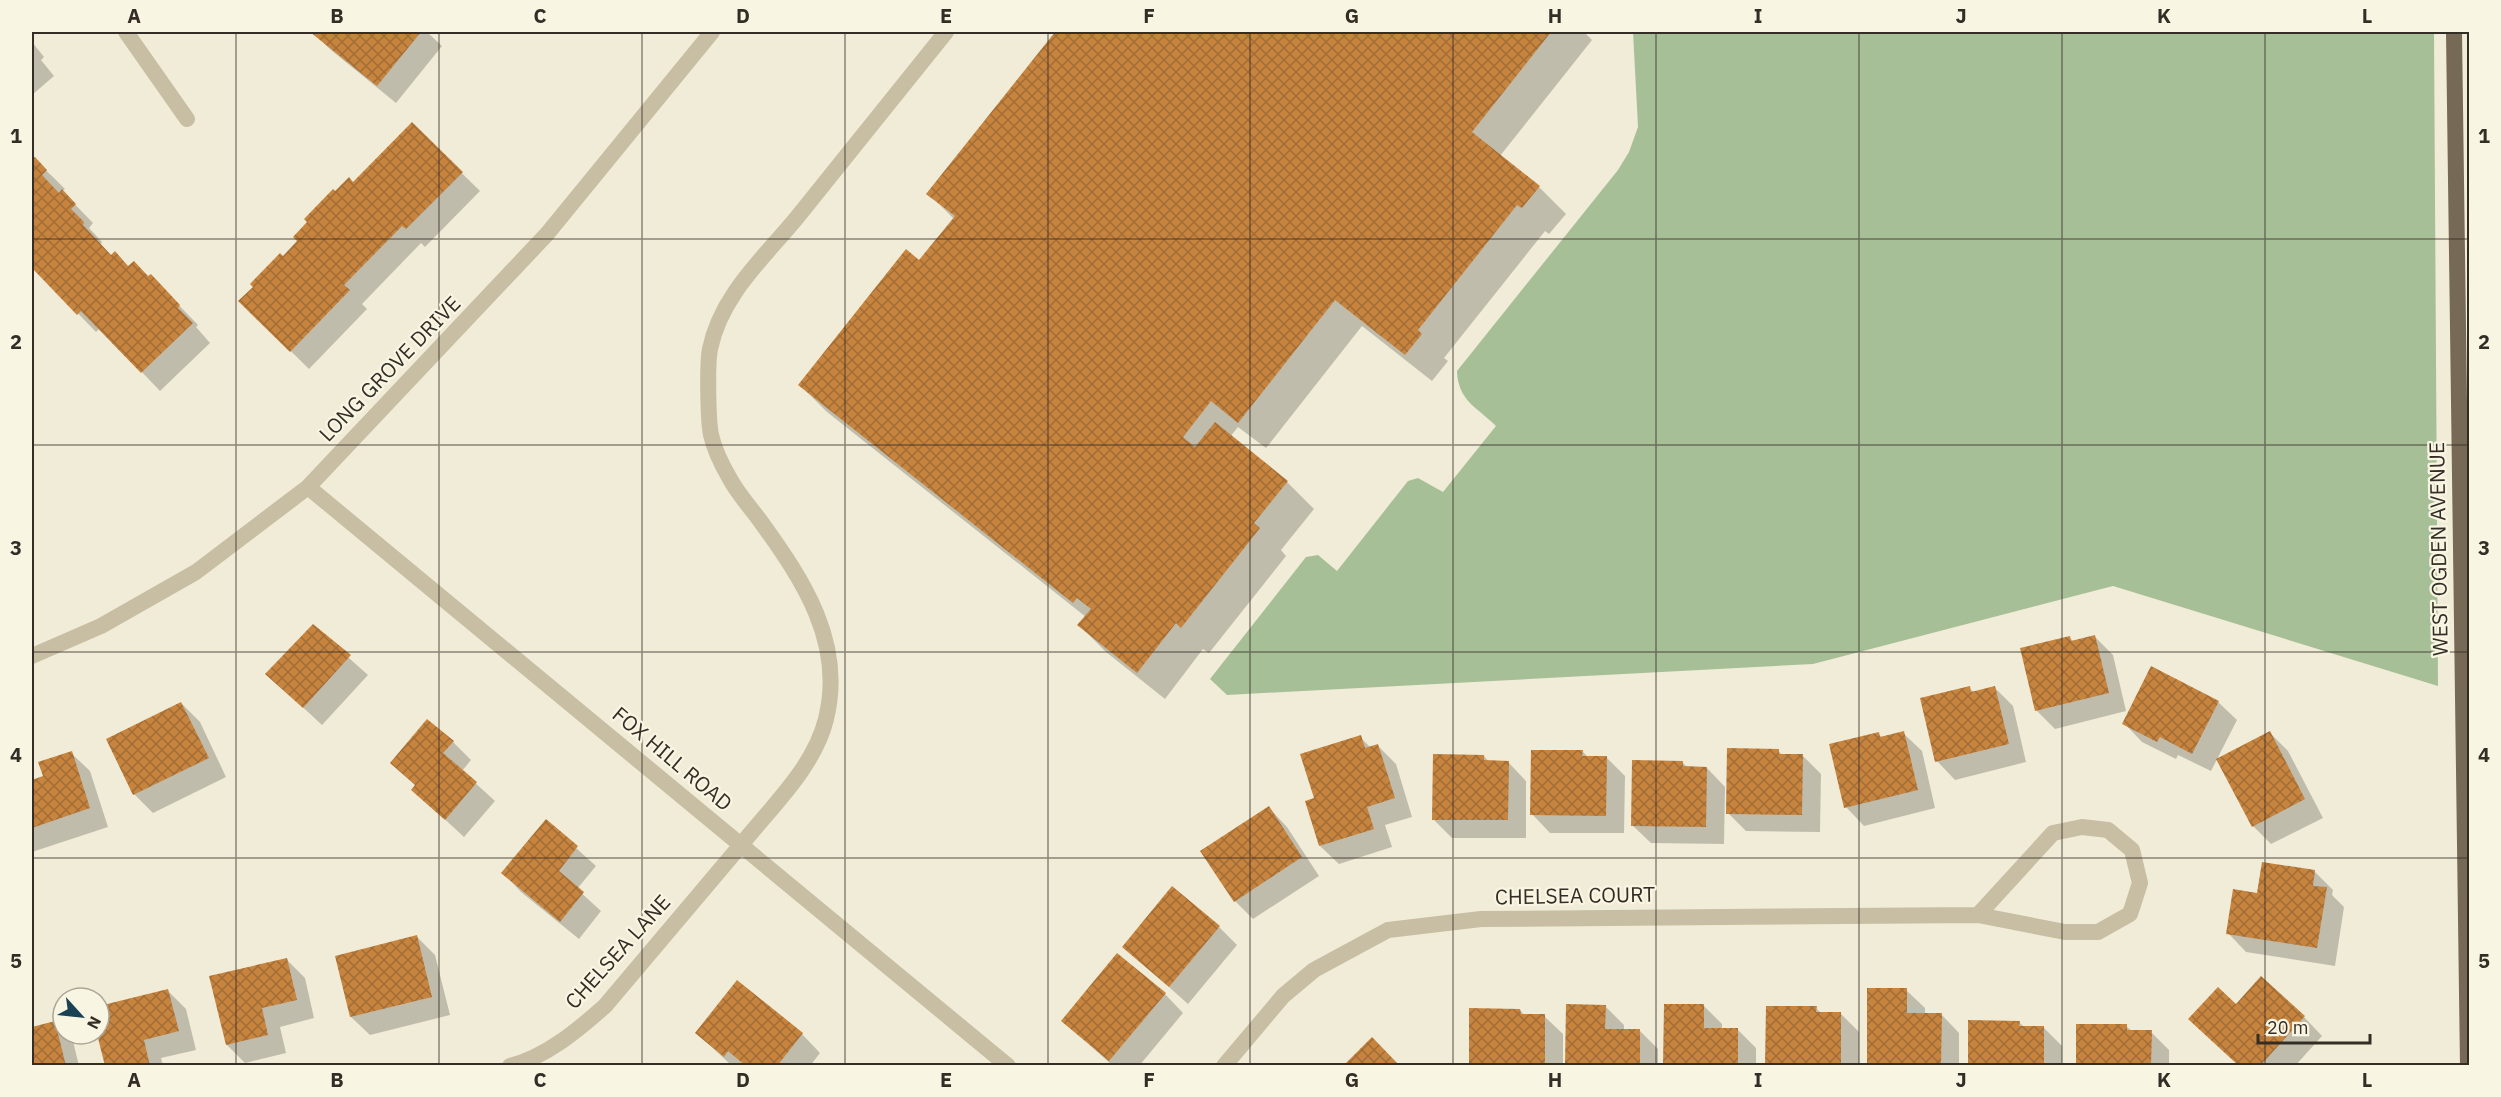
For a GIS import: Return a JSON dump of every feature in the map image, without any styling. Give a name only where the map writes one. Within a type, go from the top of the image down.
[{"type":"main road","name":"WEST OGDEN AVENUE","points":[[2454,32],[2468,1065]]},
{"type":"street","points":[[126,32],[187,118]]},
{"type":"street","name":"LONG GROVE DRIVE","points":[[32,656],[101,626],[179,583],[308,487],[547,234],[712,32]]},
{"type":"street","name":"CHELSEA LANE","points":[[510,1065],[526,1062],[580,1029],[605,1006],[796,777],[815,746],[826,719],[830,680],[827,640],[813,604],[786,557],[730,478],[711,434],[710,349],[724,310],[743,279],[776,244],[946,32]]},
{"type":"street","name":"FOX HILL ROAD","points":[[308,487],[1008,1065]]},
{"type":"street","name":"CHELSEA COURT","points":[[1224,1065],[1283,996],[1314,970],[1388,930],[1481,919],[1978,915],[2065,932],[2098,932],[2130,914],[2140,883],[2132,850],[2108,830],[2082,827],[2053,833],[1978,915]]},
{"type":"green space","points":[[1633,32],[2434,32],[2438,686],[2113,586],[1813,664],[1227,695],[1210,679],[1306,557],[1318,555],[1337,571],[1408,481],[1418,478],[1443,492],[1496,426],[1465,397],[1458,381],[1457,371],[1618,170],[1629,152],[1638,127]]},
{"type":"building","points":[[310,32],[421,32],[377,86]]},
{"type":"building","points":[[1055,32],[1551,32],[1472,132],[1540,186],[1522,208],[1517,205],[1418,330],[1422,334],[1405,355],[1335,300],[1238,423],[1211,401],[1183,437],[1195,447],[1215,422],[1288,481],[1254,523],[1260,528],[1181,628],[1176,623],[1137,673],[1077,625],[1091,609],[1077,598],[1073,603],[798,385],[906,249],[919,260],[955,216],[926,194]]},
{"type":"building","points":[[412,122],[463,172],[406,229],[402,226],[344,285],[350,290],[290,352],[238,301],[253,287],[250,284],[280,253],[283,256],[297,241],[293,237],[307,222],[304,219],[333,189],[335,191],[349,177],[353,182]]},
{"type":"building","points":[[35,157],[47,170],[42,175],[59,193],[62,189],[76,204],[71,209],[111,255],[115,251],[128,266],[134,261],[148,276],[151,274],[180,305],[178,308],[193,323],[141,373],[81,311],[77,315],[32,268],[32,158]]},
{"type":"building","points":[[313,624],[351,655],[303,708],[265,674]]},
{"type":"building","points":[[2095,635],[2109,693],[2035,711],[2020,648],[2070,636],[2071,641]]},
{"type":"building","points":[[2151,666],[2219,701],[2192,754],[2160,737],[2157,742],[2122,724]]},
{"type":"building","points":[[1970,686],[1971,692],[1995,686],[2009,744],[1935,762],[1920,698]]},
{"type":"building","points":[[181,702],[209,758],[133,795],[106,739]]},
{"type":"building","points":[[427,719],[454,741],[443,753],[477,782],[445,820],[411,790],[415,785],[390,763]]},
{"type":"building","points":[[1904,731],[1918,790],[1844,808],[1829,744],[1879,732],[1880,737]]},
{"type":"building","points":[[2270,731],[2305,799],[2252,827],[2216,759]]},
{"type":"building","points":[[1361,735],[1365,748],[1378,744],[1395,798],[1367,807],[1374,829],[1319,846],[1305,801],[1314,798],[1300,754]]},
{"type":"building","points":[[1727,748],[1779,749],[1779,754],[1803,754],[1802,815],[1726,814]]},
{"type":"building","points":[[1531,750],[1583,750],[1582,756],[1607,756],[1606,816],[1530,815]]},
{"type":"building","points":[[72,751],[90,808],[32,828],[32,780],[43,776],[38,762]]},
{"type":"building","points":[[1433,754],[1484,755],[1484,760],[1509,761],[1508,820],[1432,820]]},
{"type":"building","points":[[1632,760],[1683,761],[1683,766],[1707,767],[1706,827],[1631,826]]},
{"type":"building","points":[[1269,806],[1302,857],[1234,902],[1200,851]]},
{"type":"building","points":[[546,819],[578,846],[559,871],[584,892],[560,922],[501,873]]},
{"type":"building","points":[[2262,862],[2315,870],[2313,886],[2327,887],[2317,948],[2226,934],[2233,889],[2257,893]]},
{"type":"building","points":[[1172,886],[1220,926],[1169,987],[1122,947]]},
{"type":"building","points":[[417,935],[432,997],[350,1017],[335,956]]},
{"type":"building","points":[[1117,953],[1166,993],[1109,1061],[1061,1021]]},
{"type":"building","points":[[287,958],[297,1000],[262,1008],[268,1035],[226,1045],[209,976]]},
{"type":"building","points":[[2261,976],[2305,1016],[2260,1066],[2239,1066],[2188,1019],[2218,987],[2236,1004]]},
{"type":"building","points":[[737,980],[803,1033],[777,1066],[746,1066],[728,1051],[724,1057],[695,1033]]},
{"type":"building","points":[[1867,988],[1907,988],[1907,1013],[1942,1013],[1941,1066],[1867,1066]]},
{"type":"building","points":[[168,989],[179,1031],[144,1040],[150,1066],[105,1066],[100,1046],[111,1046],[111,1003]]},
{"type":"building","points":[[1566,1004],[1606,1005],[1605,1029],[1640,1029],[1640,1066],[1565,1066]]},
{"type":"building","points":[[1664,1004],[1704,1004],[1704,1028],[1738,1028],[1738,1066],[1663,1066]]},
{"type":"building","points":[[1766,1006],[1817,1006],[1816,1012],[1841,1012],[1841,1066],[1765,1066]]},
{"type":"building","points":[[1469,1008],[1520,1009],[1521,1014],[1545,1014],[1545,1066],[1469,1066]]},
{"type":"building","points":[[1968,1020],[2020,1021],[2019,1026],[2044,1026],[2044,1066],[1968,1066]]},
{"type":"building","points":[[51,1022],[51,1046],[61,1046],[66,1066],[32,1066],[32,1027]]},
{"type":"building","points":[[2076,1024],[2127,1024],[2127,1030],[2152,1030],[2151,1066],[2076,1066]]},
{"type":"building","points":[[1372,1037],[1400,1066],[1343,1066]]}]
